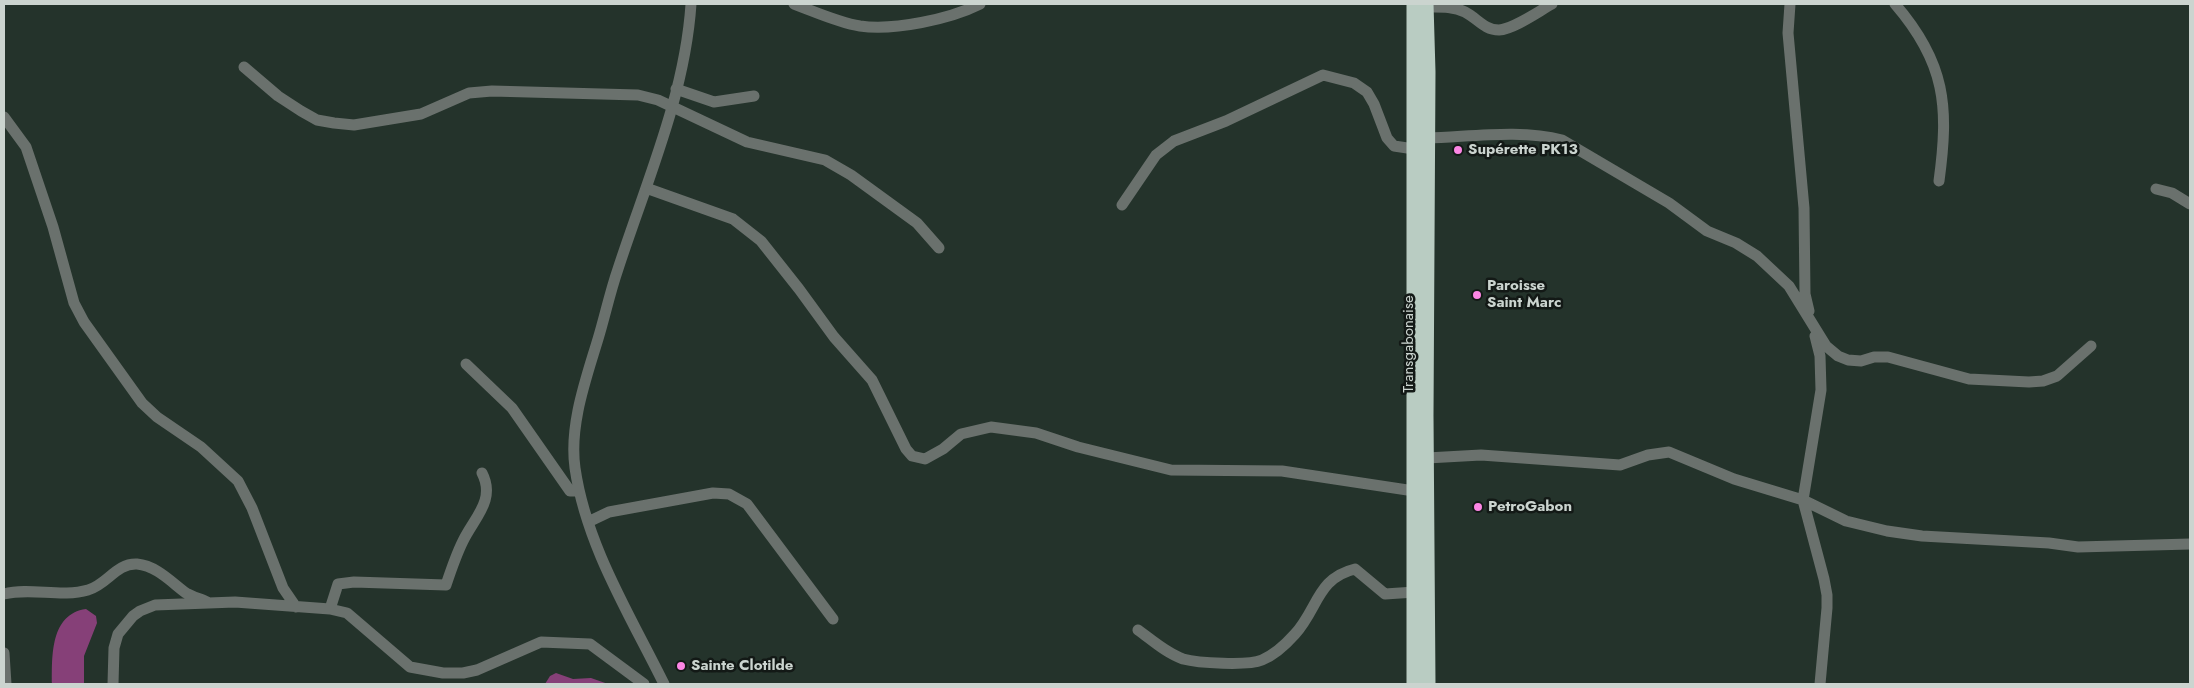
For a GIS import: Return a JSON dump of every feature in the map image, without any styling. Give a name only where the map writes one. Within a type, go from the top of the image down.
[{"type":"highway","name":"Transgabonaise","points":[[1422,5],[1427,138],[1428,684]]},
{"type":"highway","name":"Transgabonaise","points":[[1414,684],[1414,149],[1422,5]]},
{"type":"street","points":[[664,684],[619,596],[588,522],[579,491],[574,454],[580,404],[617,272],[672,106],[688,35],[690,4]]},
{"type":"street","points":[[794,4],[840,21],[862,26],[901,25],[938,19],[980,4]]},
{"type":"street","points":[[1422,5],[1464,11],[1482,26],[1500,30],[1516,24],[1552,4]]},
{"type":"street","points":[[1790,4],[1788,33],[1804,208],[1806,294],[1820,356],[1821,390],[1803,500],[1827,595],[1820,684]]},
{"type":"street","points":[[1895,4],[1924,45],[1940,85],[1945,123],[1940,181]]},
{"type":"street","points":[[244,67],[278,96],[301,111],[317,120],[334,124],[354,124],[421,114],[469,93],[492,91],[638,94],[672,106],[747,142],[825,160],[851,175],[916,223],[939,248]]},
{"type":"street","points":[[1122,205],[1156,155],[1174,141],[1226,121],[1323,75],[1354,83],[1367,92],[1374,104],[1387,138],[1394,146],[1414,149]]},
{"type":"street","points":[[676,89],[714,102],[754,96]]},
{"type":"street","points":[[4,117],[26,147],[53,227],[74,303],[84,322],[142,403],[157,417],[201,447],[238,481],[252,508],[282,588],[296,607]]},
{"type":"street","points":[[1427,138],[1548,136],[1562,140],[1652,193],[1707,231],[1736,243],[1757,256],[1789,286],[1826,346],[1838,356],[1848,360],[1860,361],[1874,357],[1888,357],[1969,379],[2043,381],[2057,376],[2091,346]]},
{"type":"street","points":[[646,188],[732,219],[761,241],[834,337],[872,380],[906,449],[912,456],[919,459],[930,457],[961,434],[991,427],[1036,433],[1078,447],[1171,470],[1282,470],[1414,491]]},
{"type":"street","points":[[2156,189],[2172,193],[2190,204]]},
{"type":"street","points":[[466,364],[512,408],[570,491],[579,491]]},
{"type":"street","points":[[1427,458],[1481,455],[1620,465],[1648,455],[1669,452],[1734,479],[1803,500],[1846,521],[1887,531],[1922,536],[2049,543],[2078,548],[2190,544]]},
{"type":"street","points":[[330,609],[338,584],[354,582],[446,585],[462,541],[486,501],[486,481],[482,473]]},
{"type":"street","points":[[588,522],[609,512],[713,493],[739,498],[747,504],[833,620]]},
{"type":"street","points":[[4,594],[38,592],[75,593],[89,590],[103,584],[112,574],[124,566],[137,564],[151,567],[188,594],[210,603]]},
{"type":"street","points":[[1138,630],[1162,648],[1182,658],[1201,662],[1248,663],[1262,660],[1296,633],[1320,592],[1332,578],[1342,572],[1355,569],[1385,594],[1415,592]]},
{"type":"street","points":[[113,684],[114,648],[118,634],[133,616],[155,605],[235,602],[330,609],[347,613],[410,667],[463,673],[477,670],[541,642],[590,644],[602,651],[644,684]]},
{"type":"street","points":[[4,652],[6,684]]},
{"type":"shaded area","points":[[86,609],[96,616],[97,623],[84,656],[84,684],[52,684],[53,650],[59,628],[74,613]]},
{"type":"shaded area","points":[[556,673],[573,679],[591,678],[608,684],[545,684],[550,676]]},
{"type":"place","name":"Supérette PK13","points":[[1458,150]]},
{"type":"place","name":"Paroisse Saint Marc","points":[[1477,295]]},
{"type":"place","name":"PetroGabon","points":[[1478,507]]},
{"type":"place","name":"Sainte Clotilde","points":[[681,666]]}]
